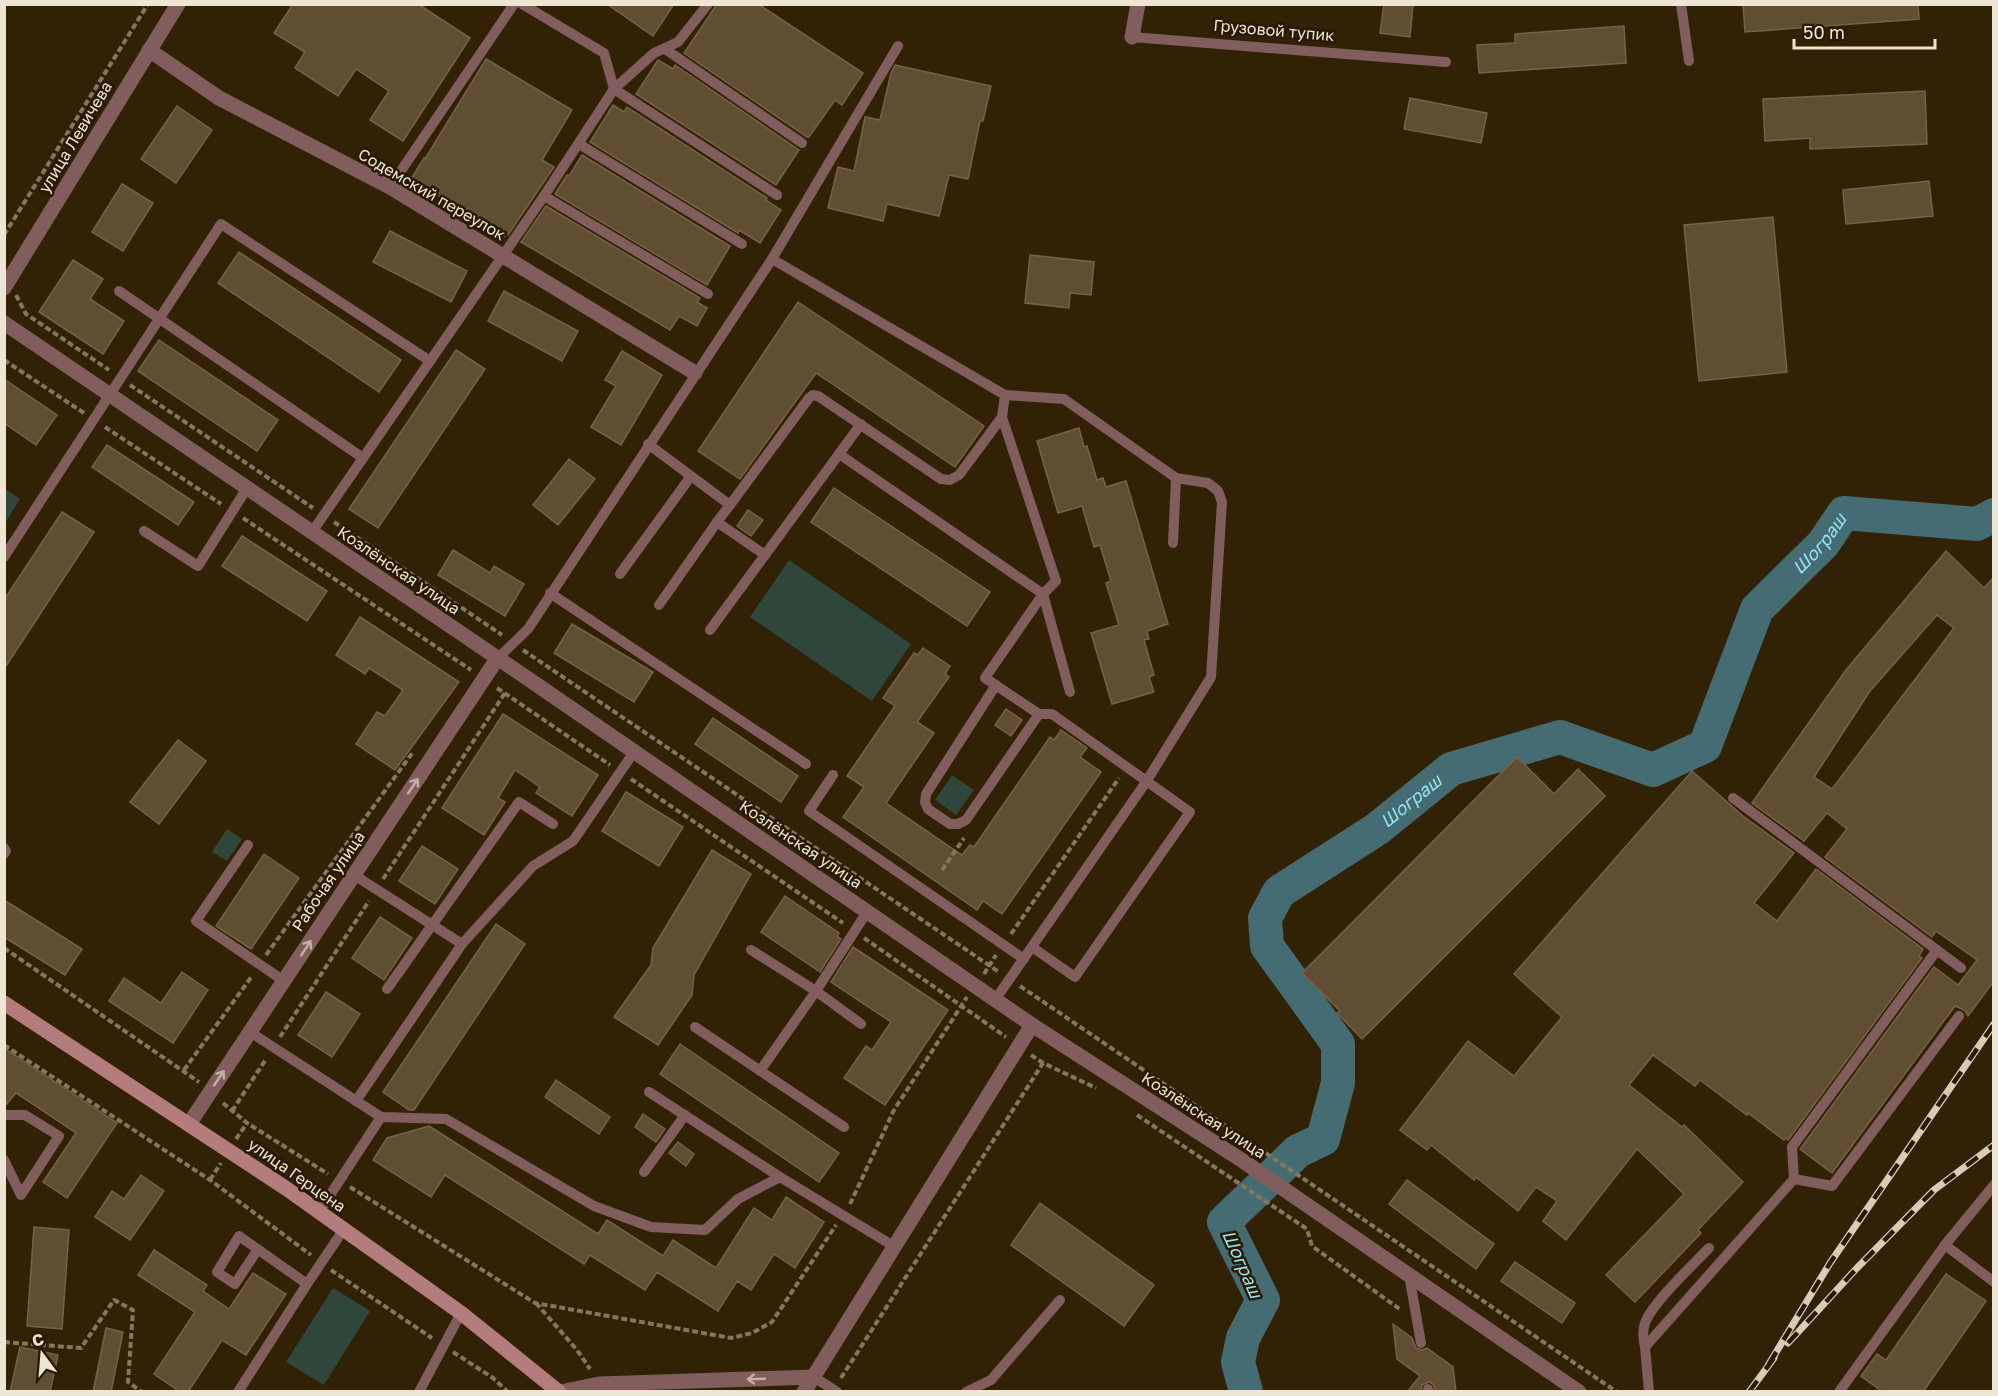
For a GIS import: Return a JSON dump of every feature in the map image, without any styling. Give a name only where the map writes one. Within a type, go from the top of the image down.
[{"type":"main road","name":"улица Герцена","points":[[7,1009],[189,1124],[320,1212],[461,1313],[560,1392]]},
{"type":"street","name":"улица Левичева","points":[[7,285],[178,4]]},
{"type":"street","name":"Грузовой тупик","points":[[1132,37],[1138,4]]},
{"type":"street","name":"Содемский переулок","points":[[149,50],[219,98],[390,187],[695,373]]},
{"type":"street","name":"Козлёнская улица","points":[[4,323],[1032,1025],[1243,1161],[1579,1392]]},
{"type":"street","name":"Рабочая улица","points":[[189,1124],[354,875],[491,655]]},
{"type":"street","points":[[804,1392],[1032,1025]]},
{"type":"street","points":[[560,1392],[599,1384],[814,1377]]},
{"type":"lane","points":[[312,532],[544,196],[614,89],[654,53],[665,50],[678,42],[708,4]]},
{"type":"lane","points":[[1681,4],[1689,61]]},
{"type":"lane","points":[[390,187],[522,5],[604,53],[614,89],[777,195]]},
{"type":"lane","name":"Грузовой тупик","points":[[1132,37],[1446,62]]},
{"type":"lane","points":[[491,655],[513,643],[528,628],[772,259],[898,46]]},
{"type":"lane","points":[[665,50],[802,143]]},
{"type":"lane","points":[[579,144],[742,244]]},
{"type":"lane","points":[[544,196],[708,294]]},
{"type":"lane","points":[[4,557],[221,224],[430,361]]},
{"type":"lane","points":[[772,259],[1005,395],[1064,399],[1176,478],[1208,483],[1218,491],[1222,502],[1212,677],[1146,782],[996,1000]]},
{"type":"lane","points":[[119,291],[363,458]]},
{"type":"lane","points":[[659,605],[717,522],[808,398],[813,395],[861,424],[941,479],[950,480],[959,475],[1002,417]]},
{"type":"lane","points":[[1005,395],[1002,417],[1056,581],[1043,594],[985,678],[1038,714],[1052,714],[1190,812],[1075,977],[1032,947]]},
{"type":"lane","points":[[710,630],[861,424]]},
{"type":"lane","points":[[648,444],[730,505]]},
{"type":"lane","points":[[839,454],[1043,594],[1070,692]]},
{"type":"lane","points":[[620,574],[691,476]]},
{"type":"lane","points":[[1173,543],[1176,478]]},
{"type":"lane","points":[[144,531],[198,566],[247,488]]},
{"type":"lane","points":[[717,522],[765,555]]},
{"type":"lane","points":[[550,593],[806,764]]},
{"type":"lane","points":[[996,685],[925,798],[928,809],[950,824],[958,824],[966,820],[1038,714]]},
{"type":"lane","points":[[356,1101],[462,944],[533,866],[573,841],[634,752]]},
{"type":"lane","points":[[833,775],[809,811],[1024,959]]},
{"type":"lane","points":[[1733,798],[1961,968]]},
{"type":"lane","points":[[387,989],[519,802],[553,824]]},
{"type":"lane","points":[[248,845],[196,921],[284,981]]},
{"type":"lane","points":[[4,848],[6,851],[4,854]]},
{"type":"lane","points":[[354,875],[462,944]]},
{"type":"lane","points":[[760,1071],[867,912]]},
{"type":"lane","points":[[751,950],[816,991],[861,1024]]},
{"type":"lane","points":[[1645,1347],[1794,1179],[1792,1147],[1937,950]]},
{"type":"lane","points":[[1794,1179],[1832,1186],[1959,1016]]},
{"type":"lane","points":[[695,1028],[844,1127]]},
{"type":"lane","points":[[250,1032],[381,1117],[446,1119],[594,1206],[651,1227],[705,1230],[738,1199],[780,1178]]},
{"type":"lane","points":[[649,1092],[780,1178],[895,1247]]},
{"type":"lane","points":[[4,1115],[25,1115],[59,1136],[21,1195],[4,1160]]},
{"type":"lane","points":[[644,1172],[685,1115]]},
{"type":"lane","points":[[320,1212],[381,1117]]},
{"type":"lane","points":[[1839,1392],[1945,1245],[1994,1185]]},
{"type":"lane","points":[[238,1392],[344,1230]]},
{"type":"lane","points":[[1945,1245],[1994,1282]]},
{"type":"lane","points":[[1649,1392],[1643,1336],[1644,1324],[1651,1310],[1709,1248]]},
{"type":"lane","points":[[258,1249],[307,1284]]},
{"type":"lane","points":[[1409,1275],[1421,1344]]},
{"type":"lane","points":[[966,1392],[991,1380],[1060,1300]]},
{"type":"lane","points":[[419,1392],[461,1313]]},
{"type":"lane","points":[[814,1377],[835,1391]]},
{"type":"path","points":[[4,235],[148,4]]},
{"type":"path","points":[[7,285],[26,315],[498,632],[1617,1392]]},
{"type":"path","points":[[465,680],[491,655],[498,632]]},
{"type":"path","points":[[183,1070],[417,746]]},
{"type":"path","points":[[1098,1089],[1043,1063],[962,1005],[1126,768]]},
{"type":"path","points":[[942,870],[973,825],[966,820]]},
{"type":"path","points":[[4,1045],[210,1180],[322,1263],[493,1378],[508,1392]]},
{"type":"path","points":[[835,1391],[1043,1063]]},
{"type":"path","points":[[1136,1114],[1307,1229],[1312,1246],[1417,1322]]},
{"type":"path","points":[[4,1342],[81,1348],[114,1300],[133,1310],[128,1382],[142,1392]]},
{"type":"path","points":[[535,1303],[577,1350],[599,1384]]},
{"type":"green space","points":[[5,489],[20,499],[5,523]]},
{"type":"green space","points":[[789,560],[911,644],[872,701],[750,617]]},
{"type":"green space","points":[[952,775],[974,790],[956,815],[935,800]]},
{"type":"green space","points":[[227,829],[242,839],[227,861],[212,852]]},
{"type":"green space","points":[[333,1288],[370,1311],[324,1385],[286,1362]]},
{"type":"building","points":[[293,4],[418,4],[470,38],[403,141],[370,120],[389,91],[356,69],[338,96],[295,68],[305,52],[274,33]]},
{"type":"building","points":[[607,4],[674,4],[653,36]]},
{"type":"building","points":[[717,4],[758,4],[863,73],[842,105],[835,100],[809,137],[684,53]]},
{"type":"building","points":[[1384,4],[1413,4],[1410,37],[1380,33]]},
{"type":"building","points":[[1743,4],[1918,4],[1919,19],[1745,32]]},
{"type":"building","points":[[1624,26],[1626,63],[1479,73],[1477,45],[1515,43],[1515,34]]},
{"type":"building","points":[[486,59],[572,110],[542,160],[554,167],[508,235],[506,233],[505,236],[411,179]]},
{"type":"building","points":[[658,60],[673,69],[675,65],[799,150],[776,185],[636,94]]},
{"type":"building","points":[[895,65],[991,86],[983,121],[980,121],[968,179],[949,175],[939,216],[887,204],[883,221],[828,208],[838,167],[854,171],[865,117],[880,120]]},
{"type":"building","points":[[1925,91],[1927,144],[1810,149],[1810,138],[1765,141],[1763,99]]},
{"type":"building","points":[[1410,98],[1487,113],[1481,143],[1404,129]]},
{"type":"building","points":[[613,105],[624,112],[627,107],[767,198],[766,200],[781,210],[760,243],[739,230],[738,233],[590,142]]},
{"type":"building","points":[[177,106],[212,130],[176,183],[141,159]]},
{"type":"building","points":[[582,155],[730,246],[707,285],[555,194]]},
{"type":"building","points":[[1929,181],[1933,216],[1846,224],[1843,190]]},
{"type":"building","points":[[122,184],[153,203],[123,251],[92,232]]},
{"type":"building","points":[[546,206],[700,298],[697,302],[707,308],[697,326],[679,316],[670,330],[521,242]]},
{"type":"building","points":[[1773,217],[1787,372],[1699,381],[1684,225]]},
{"type":"building","points":[[390,231],[467,271],[451,302],[373,262]]},
{"type":"building","points":[[239,252],[401,360],[379,392],[218,283]]},
{"type":"building","points":[[1030,255],[1094,262],[1091,295],[1070,293],[1069,308],[1025,303]]},
{"type":"building","points":[[73,260],[103,279],[90,299],[124,321],[103,354],[39,312]]},
{"type":"building","points":[[504,291],[578,331],[562,361],[488,321]]},
{"type":"building","points":[[798,302],[984,426],[955,467],[816,373],[740,479],[698,451]]},
{"type":"building","points":[[159,340],[278,420],[257,451],[138,371]]},
{"type":"building","points":[[456,350],[485,369],[378,528],[349,509]]},
{"type":"building","points":[[622,351],[662,375],[621,445],[591,427],[616,386],[605,380]]},
{"type":"building","points":[[4,379],[57,415],[36,445],[4,423]]},
{"type":"building","points":[[1079,428],[1097,480],[1103,478],[1106,487],[1126,481],[1168,624],[1147,631],[1149,639],[1144,640],[1154,675],[1149,677],[1154,692],[1112,704],[1091,633],[1119,625],[1106,583],[1111,581],[1100,545],[1094,547],[1082,506],[1058,513],[1037,441]]},
{"type":"building","points":[[107,445],[194,502],[178,525],[92,467]]},
{"type":"building","points":[[569,459],[595,479],[558,525],[533,505]]},
{"type":"building","points":[[834,488],[990,592],[967,626],[811,522]]},
{"type":"building","points":[[748,510],[763,520],[751,536],[737,526]]},
{"type":"building","points":[[62,512],[94,532],[4,669],[4,600]]},
{"type":"building","points":[[242,536],[327,591],[307,621],[222,566]]},
{"type":"building","points":[[453,550],[490,573],[494,566],[524,584],[505,616],[438,575]]},
{"type":"building","points":[[1946,551],[1984,588],[1994,577],[1994,981],[1968,1016],[1964,1010],[1955,1006],[1832,1173],[1800,1149],[1934,967],[1958,985],[1977,960],[1936,931],[1932,937],[1825,857],[1847,829],[1827,813],[1804,841],[1752,803],[1846,670]],"holes":[[[1937,615],[1954,628],[1832,789],[1814,777],[1870,691]]]},
{"type":"building","points":[[360,617],[459,682],[395,770],[356,744],[377,712],[385,716],[403,690],[369,668],[365,674],[336,655]]},
{"type":"building","points":[[572,624],[653,672],[634,702],[554,653]]},
{"type":"building","points":[[923,648],[950,666],[945,674],[949,677],[917,722],[934,733],[886,803],[962,855],[970,845],[974,847],[1050,737],[1054,740],[1061,730],[1087,748],[1080,757],[1101,772],[1002,914],[983,901],[977,910],[843,817],[864,787],[847,776],[895,706],[883,698],[914,653],[918,655]]},
{"type":"building","points":[[1006,709],[1022,720],[1011,736],[995,725]]},
{"type":"building","points":[[503,714],[598,775],[572,816],[536,793],[540,787],[515,770],[498,798],[505,802],[484,835],[442,808]]},
{"type":"building","points":[[713,718],[798,776],[781,802],[695,744]]},
{"type":"building","points":[[178,740],[206,761],[159,824],[130,802]]},
{"type":"building","points":[[1517,757],[1554,794],[1578,769],[1605,796],[1362,1039],[1337,1013],[1340,1011],[1302,973]]},
{"type":"building","points":[[1692,771],[1743,816],[1794,853],[1754,903],[1777,921],[1816,869],[1923,949],[1919,956],[1922,958],[1788,1140],[1786,1138],[1784,1140],[1748,1113],[1747,1115],[1700,1080],[1695,1086],[1653,1055],[1629,1085],[1682,1127],[1684,1125],[1743,1182],[1698,1230],[1701,1233],[1635,1302],[1606,1275],[1684,1194],[1637,1149],[1566,1240],[1543,1221],[1557,1201],[1536,1187],[1518,1211],[1476,1177],[1474,1180],[1431,1145],[1427,1150],[1400,1130],[1468,1041],[1514,1076],[1562,1017],[1514,974]]},
{"type":"building","points":[[626,792],[683,827],[659,866],[602,831]]},
{"type":"building","points":[[422,846],[458,869],[435,904],[399,881]]},
{"type":"building","points":[[712,850],[751,874],[694,975],[692,995],[658,1045],[614,1017],[651,965],[653,948]]},
{"type":"building","points":[[264,854],[299,878],[251,949],[216,926]]},
{"type":"building","points":[[785,896],[839,933],[837,936],[841,939],[820,972],[761,932]]},
{"type":"building","points":[[4,900],[82,949],[65,975],[4,937]]},
{"type":"building","points":[[380,917],[412,938],[384,980],[352,958]]},
{"type":"building","points":[[496,924],[525,944],[414,1110],[409,1110],[383,1092]]},
{"type":"building","points":[[853,947],[948,1010],[885,1105],[844,1078],[866,1046],[872,1050],[891,1022],[831,982]]},
{"type":"building","points":[[182,972],[208,990],[173,1043],[109,1001],[124,978],[161,1003]]},
{"type":"building","points":[[326,992],[360,1014],[332,1057],[298,1035]]},
{"type":"building","points":[[680,1044],[839,1153],[819,1182],[660,1074]]},
{"type":"building","points":[[4,1048],[117,1123],[67,1198],[43,1182],[76,1133],[16,1093],[4,1107]]},
{"type":"building","points":[[556,1080],[610,1117],[599,1134],[545,1097]]},
{"type":"building","points":[[643,1114],[665,1129],[656,1142],[635,1127]]},
{"type":"building","points":[[429,1126],[598,1234],[607,1220],[663,1256],[673,1240],[716,1268],[754,1208],[772,1220],[786,1197],[824,1222],[795,1268],[774,1254],[751,1290],[737,1281],[718,1311],[657,1272],[645,1290],[590,1255],[584,1264],[445,1175],[431,1197],[373,1160],[387,1138]]},
{"type":"building","points":[[678,1142],[694,1154],[686,1166],[669,1153]]},
{"type":"building","points":[[141,1175],[164,1191],[130,1240],[95,1217],[112,1191],[124,1199]]},
{"type":"building","points":[[1407,1180],[1494,1244],[1476,1269],[1389,1204]]},
{"type":"building","points":[[1040,1203],[1154,1285],[1124,1326],[1011,1245]]},
{"type":"building","points":[[34,1227],[69,1230],[62,1329],[27,1326]]},
{"type":"building","points":[[154,1250],[207,1285],[203,1291],[229,1309],[253,1273],[286,1294],[246,1355],[222,1340],[188,1392],[180,1392],[154,1374],[195,1312],[138,1275]]},
{"type":"building","points":[[1515,1262],[1575,1303],[1562,1323],[1501,1281]]},
{"type":"building","points":[[1946,1274],[1986,1301],[1923,1392],[1883,1392],[1861,1376],[1877,1354],[1886,1360]]},
{"type":"building","points":[[1393,1324],[1412,1338],[1416,1348],[1422,1350],[1427,1348],[1453,1367],[1456,1392],[1436,1392],[1433,1384],[1429,1382],[1422,1385],[1421,1392],[1407,1392],[1420,1376],[1397,1359]]},
{"type":"building","points":[[106,1328],[123,1332],[111,1392],[93,1392]]},
{"type":"building","points":[[20,1347],[58,1355],[50,1392],[10,1392]]},
{"type":"waterway","name":"Шограш","points":[[1246,1392],[1238,1362],[1243,1338],[1263,1300],[1224,1222],[1298,1151],[1323,1139],[1338,1083],[1338,1044],[1267,946],[1265,918],[1279,892],[1377,829],[1451,769],[1560,737],[1653,770],[1705,746],[1757,609],[1823,544],[1844,513],[1977,524],[1994,515]]},
{"type":"railway","points":[[1769,1364],[1830,1263],[1994,1024]]},
{"type":"railway","points":[[1788,1343],[1857,1268],[1934,1190],[1994,1145]]},
{"type":"railway","points":[[1749,1392],[1774,1358]]}]
